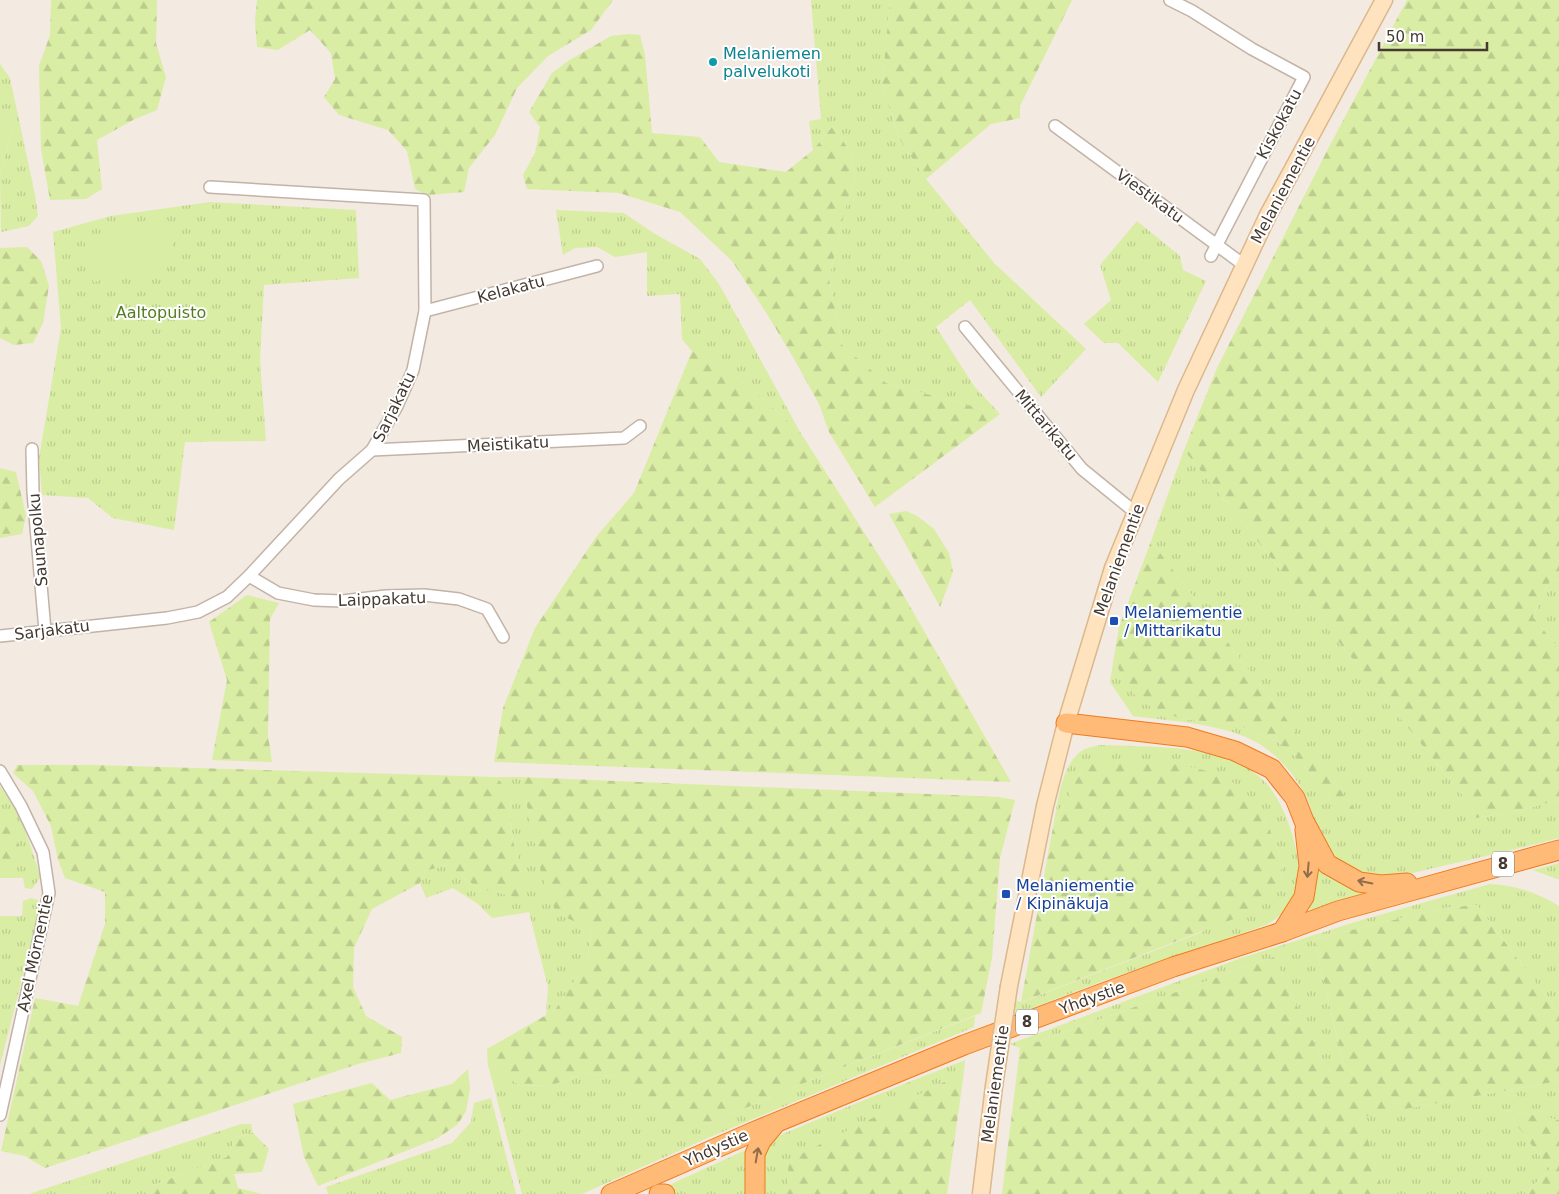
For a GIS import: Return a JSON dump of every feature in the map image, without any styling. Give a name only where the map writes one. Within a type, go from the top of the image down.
[{"type":"highway","points":[[1066,723],[1187,737],[1235,750],[1272,769],[1295,798],[1304,821],[1327,864],[1359,882],[1381,885],[1448,880]]},
{"type":"highway","points":[[1282,932],[1304,897],[1309,866],[1304,821]]},
{"type":"highway","name":"Yhdystie","points":[[611,1194],[964,1045],[1173,968],[1282,932],[1338,911],[1559,850]]},
{"type":"highway","points":[[755,1194],[755,1154],[761,1141],[776,1123]]},
{"type":"highway","points":[[659,1194],[665,1194]]},
{"type":"main road","name":"Melaniementie","points":[[981,1194],[994,1086],[1009,986],[1045,806],[1066,723],[1113,568],[1186,390],[1244,265],[1268,215],[1384,0]]},
{"type":"street","name":"Kiskokatu","points":[[1170,0],[1192,11],[1252,49],[1304,78],[1214,250]]},
{"type":"street","name":"Viestikatu","points":[[1055,126],[1214,250],[1244,265]]},
{"type":"street","name":"Sarjakatu","points":[[0,636],[168,618],[198,612],[227,597],[339,479],[372,450],[398,406],[413,370],[425,311],[424,200],[210,187]]},
{"type":"street","name":"Kelakatu","points":[[425,311],[597,266]]},
{"type":"street","name":"Mittarikatu","points":[[965,327],[1082,468],[1136,513]]},
{"type":"street","name":"Meistikatu","points":[[372,450],[624,438],[640,426]]},
{"type":"street","name":"Saunapolku","points":[[32,449],[33,492],[45,631]]},
{"type":"street","name":"Laippakatu","points":[[249,576],[278,593],[320,601],[342,602],[386,596],[459,599],[487,609],[503,636]]},
{"type":"street","name":"Axel Mörnentie","points":[[0,770],[44,852],[49,893],[0,1114]]},
{"type":"green space","points":[[51,0],[157,0],[156,43],[166,77],[157,110],[135,119],[97,140],[102,189],[86,199],[50,200],[41,149],[39,66],[50,35]]},
{"type":"green space","points":[[257,0],[613,0],[591,30],[548,56],[517,88],[495,135],[469,168],[464,192],[427,195],[415,189],[407,151],[388,130],[339,115],[324,97],[335,79],[331,53],[310,30],[278,50],[257,47],[255,21]]},
{"type":"green space","points":[[811,0],[890,0],[882,86],[900,140],[926,179],[994,263],[1086,349],[1041,397],[970,300],[936,327],[974,386],[1000,414],[886,383],[842,345],[829,279],[847,202],[855,180],[851,153],[833,126],[813,150],[809,121],[821,119]]},
{"type":"green space","points":[[890,0],[1072,0],[1020,106],[1020,118],[991,124],[926,179],[900,140],[882,86]]},
{"type":"green space","points":[[1407,0],[1559,0],[1559,579],[1550,581],[1533,617],[1559,649],[1559,800],[1513,812],[1476,818],[1472,807],[1184,450],[1217,368],[1329,147]]},
{"type":"green space","points":[[640,35],[645,55],[652,133],[700,137],[719,162],[786,172],[813,150],[833,126],[851,153],[855,180],[847,202],[829,279],[842,345],[886,383],[1000,414],[875,507],[829,432],[819,404],[793,357],[732,261],[680,212],[619,193],[527,189],[523,175],[535,153],[540,127],[529,112],[552,73],[568,61],[611,36]]},
{"type":"green space","points":[[0,64],[10,78],[38,216],[29,226],[1,232],[0,176],[15,118],[0,114]]},
{"type":"green space","points":[[0,114],[15,118],[0,176]]},
{"type":"green space","name":"Aaltopuisto","points":[[210,202],[356,210],[359,278],[264,285],[260,360],[266,441],[185,442],[174,530],[113,518],[88,498],[42,495],[39,458],[61,328],[53,232],[111,216]]},
{"type":"green space","points":[[556,210],[624,213],[655,234],[700,259],[719,284],[800,432],[734,374],[692,351],[682,339],[680,294],[647,296],[647,252],[615,257],[597,247],[575,248],[563,255]]},
{"type":"green space","points":[[168,220],[177,265],[93,282],[84,237]]},
{"type":"green space","points":[[1137,221],[1180,256],[1183,270],[1206,281],[1158,382],[1118,343],[1104,343],[1084,324],[1111,300],[1100,265]]},
{"type":"green space","points":[[27,247],[41,261],[49,286],[43,323],[33,343],[14,345],[0,338],[0,248]]},
{"type":"green space","points":[[692,351],[734,374],[800,432],[897,584],[1011,782],[494,762],[503,708],[535,628],[596,537],[634,493]]},
{"type":"green space","points":[[1184,450],[1472,807],[1476,818],[1513,812],[1559,800],[1559,838],[1402,875],[1376,877],[1365,874],[1356,871],[1329,851],[1318,832],[1308,800],[1302,789],[1279,759],[1267,749],[1248,738],[1217,728],[1133,716],[1110,682],[1114,657],[1124,683],[1181,719],[1235,724],[1277,741],[1301,762],[1331,802],[1358,814],[1151,541]]},
{"type":"green space","points":[[0,468],[16,472],[26,516],[22,534],[0,538]]},
{"type":"green space","points":[[906,511],[917,516],[934,529],[949,553],[953,572],[940,607],[889,514]]},
{"type":"green space","points":[[1151,541],[1359,815],[1331,802],[1301,762],[1277,741],[1235,724],[1181,719],[1143,703],[1124,683],[1114,657],[1119,627]]},
{"type":"green space","points":[[1559,579],[1559,649],[1533,617],[1550,581]]},
{"type":"green space","points":[[247,595],[279,603],[270,619],[268,735],[272,762],[212,760],[227,680],[209,622]]},
{"type":"green space","points":[[1101,745],[1164,747],[1195,751],[1235,760],[1254,773],[1267,784],[1275,795],[1294,839],[1299,872],[1298,886],[1294,899],[1286,910],[1266,925],[1106,980],[1014,1015],[1015,1001],[1022,1002],[1200,933],[1281,884],[1283,861],[1263,814],[1085,763],[1053,827],[1062,784],[1071,763],[1085,749]]},
{"type":"green space","points":[[1085,763],[1179,764],[1222,775],[1244,790],[1263,814],[1283,861],[1281,884],[1259,909],[1021,1002],[1053,827]]},
{"type":"green space","points":[[17,765],[94,765],[497,777],[510,795],[512,837],[522,874],[523,899],[478,888],[447,865],[425,871],[420,883],[372,909],[354,948],[353,987],[366,1016],[402,1037],[401,1053],[358,1064],[45,1168],[25,1156],[1,1151],[35,998],[78,1006],[105,924],[105,892],[65,878],[58,860],[51,826],[33,791],[13,773]]},
{"type":"green space","points":[[497,777],[521,777],[533,834],[591,929],[588,961],[555,1010],[546,1015],[548,987],[529,912],[492,918],[478,904],[453,888],[426,898],[420,883],[425,871],[447,865],[478,888],[522,874],[512,837],[510,795]]},
{"type":"green space","points":[[521,777],[999,797],[1015,800],[1000,858],[992,958],[981,1013],[816,1078],[708,1124],[665,1123],[631,1094],[618,1077],[586,1073],[552,1085],[521,1086],[488,1065],[487,1049],[555,1010],[588,961],[591,929],[556,913],[541,873]]},
{"type":"green space","points":[[0,786],[21,818],[38,869],[40,878],[32,889],[25,888],[23,878],[0,878]]},
{"type":"green space","points":[[0,806],[20,847],[18,868],[0,869]]},
{"type":"green space","points":[[1312,855],[1355,889],[1369,893],[1313,913],[1309,908]]},
{"type":"green space","points":[[1559,863],[1559,879],[1533,870]]},
{"type":"green space","points":[[1490,884],[1526,890],[1559,906],[1559,1014],[1477,905],[1444,908],[1314,939],[1343,1063],[1327,1071],[1274,957],[1020,1048],[1010,1044],[1241,958],[1365,919]]},
{"type":"green space","points":[[31,898],[38,900],[40,909],[0,1065],[0,916],[22,916],[23,901]]},
{"type":"green space","points":[[1477,905],[1559,1014],[1559,1081],[1361,1117],[1384,1194],[1002,1194],[1020,1048],[1274,957],[1327,1071],[1343,1062],[1314,939],[1444,908]]},
{"type":"green space","points":[[975,1016],[974,1027],[703,1140],[582,1194],[522,1194],[488,1065],[521,1086],[552,1085],[586,1073],[618,1077],[631,1094],[708,1124],[816,1078]]},
{"type":"green space","points":[[965,1060],[964,1072],[790,1160],[786,1194],[650,1194],[806,1124]]},
{"type":"green space","points":[[468,1069],[470,1089],[466,1111],[458,1124],[438,1138],[318,1186],[304,1157],[293,1104],[372,1083],[390,1100],[452,1084]]},
{"type":"green space","points":[[964,1072],[947,1194],[786,1194],[789,1160]]},
{"type":"green space","points":[[1559,1081],[1559,1120],[1505,1110],[1550,1169],[1525,1194],[1384,1194],[1360,1117]]},
{"type":"green space","points":[[491,1098],[516,1194],[328,1194],[326,1187],[452,1143],[471,1122],[474,1103]]},
{"type":"green space","points":[[1505,1110],[1559,1120],[1559,1194],[1525,1194],[1550,1169]]},
{"type":"green space","points":[[241,1124],[251,1124],[253,1133],[236,1137],[227,1157],[149,1187],[147,1194],[102,1194],[98,1183],[69,1194],[29,1194]]},
{"type":"green space","points":[[253,1133],[269,1149],[262,1172],[234,1174],[238,1188],[262,1194],[147,1194],[149,1187],[227,1157],[236,1137]]},
{"type":"green space","points":[[98,1183],[102,1194],[69,1194]]},
{"type":"place","name":"Melaniemen palvelukoti","points":[[713,62]]},
{"type":"place","name":"Melaniementie / Mittarikatu","points":[[1114,621]]},
{"type":"place","name":"Melaniementie / Kipinäkuja","points":[[1006,894]]}]
